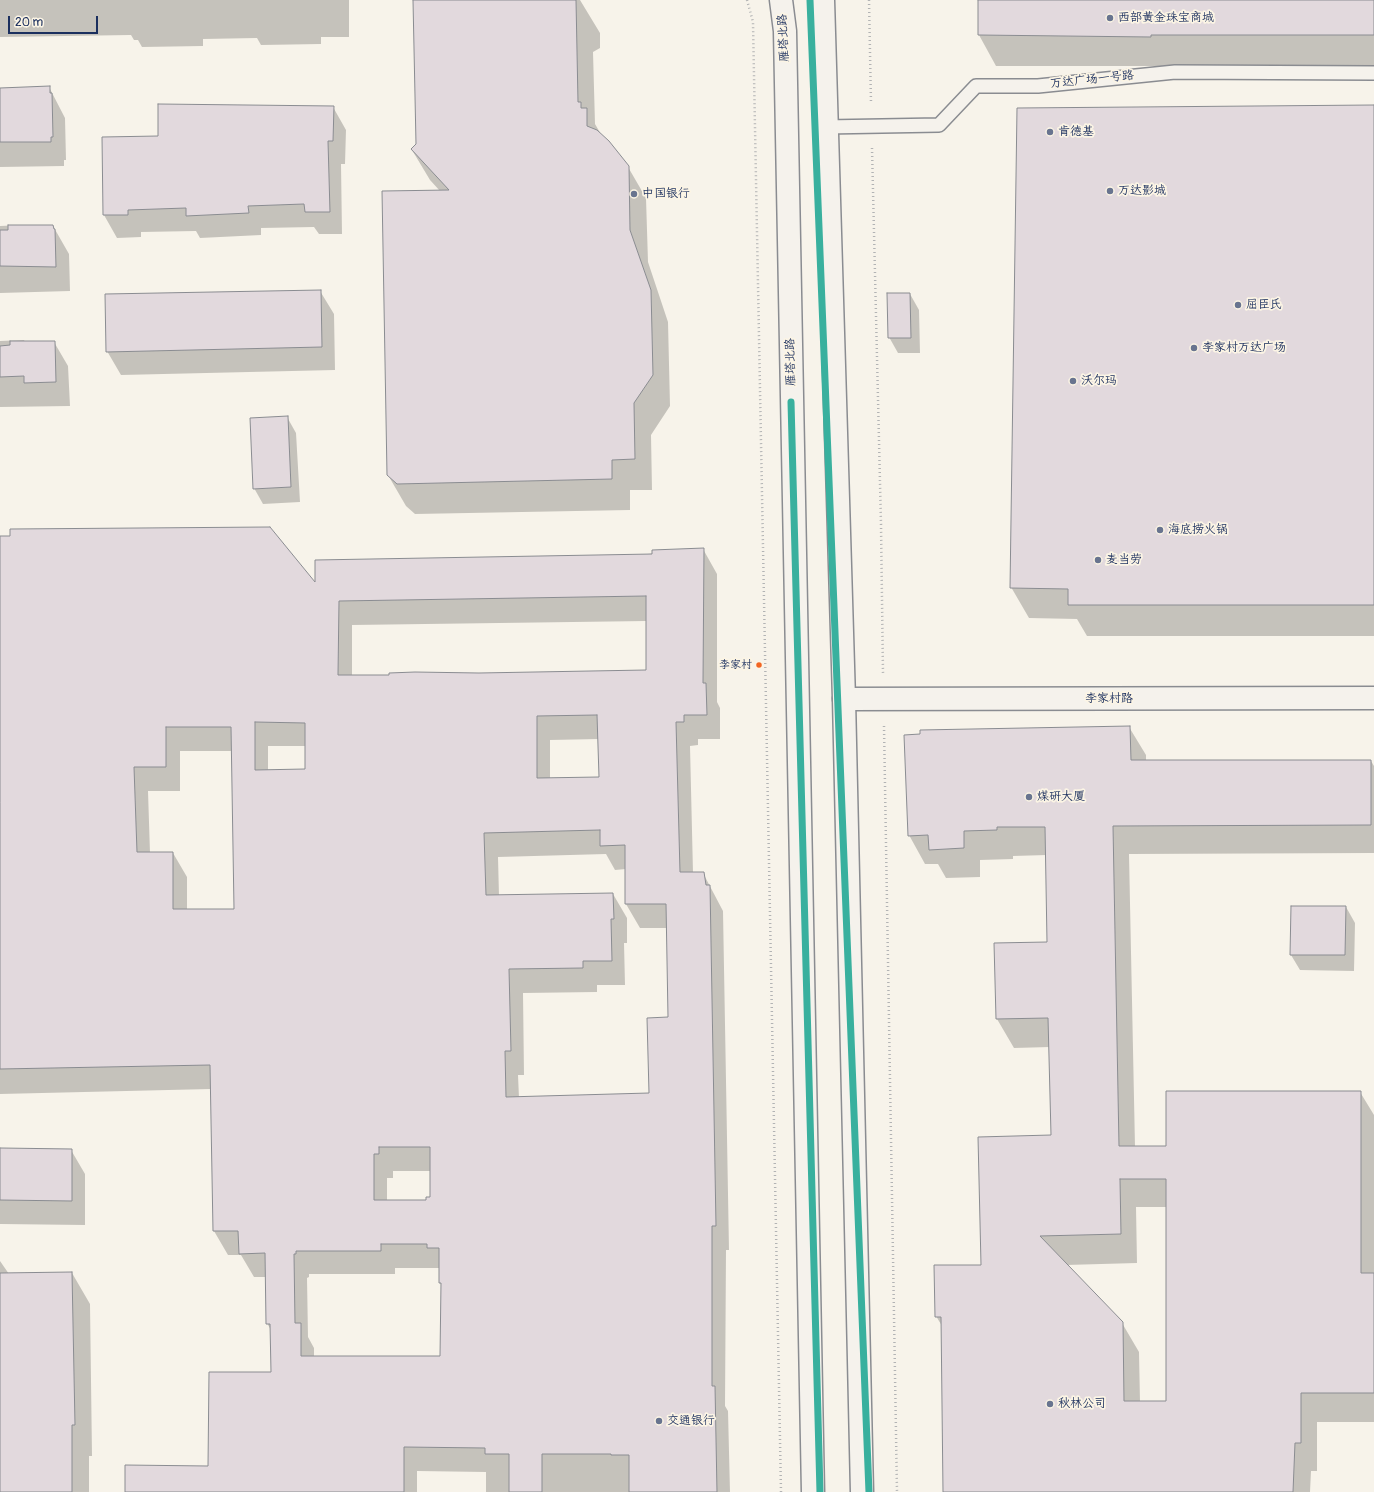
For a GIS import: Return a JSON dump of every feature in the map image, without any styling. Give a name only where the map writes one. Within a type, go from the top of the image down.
[{"type":"main road","name":"雁塔北路","points":[[781,0],[785,31],[814,1492]]},
{"type":"main road","points":[[823,0],[844,699],[862,1492]]},
{"type":"main road","name":"李家村路","points":[[844,699],[1374,698]]},
{"type":"lane","name":"万达广场一号路","points":[[826,127],[939,125],[976,86],[1038,86],[1175,72],[1374,73]]},
{"type":"path","points":[[747,0],[753,22],[781,1492]]},
{"type":"path","points":[[869,0],[881,524],[897,1492]]},
{"type":"building","points":[[413,0],[576,0],[578,102],[581,102],[581,108],[587,108],[587,126],[597,130],[609,141],[629,166],[630,230],[651,290],[653,375],[634,403],[635,459],[612,460],[612,479],[397,484],[387,475],[382,191],[449,190],[411,149],[416,144]]},
{"type":"building","points":[[978,0],[1374,0],[1374,35],[1151,35],[1151,37],[978,35]]},
{"type":"building","points":[[50,86],[50,93],[52,93],[53,137],[51,137],[51,142],[0,142],[0,88]]},
{"type":"building","points":[[158,104],[334,106],[333,141],[328,141],[330,212],[305,212],[304,204],[248,206],[249,213],[186,216],[186,208],[128,210],[128,215],[103,215],[102,137],[158,136]]},
{"type":"building","name":"李家村万达广场","points":[[1374,105],[1374,605],[1068,605],[1068,589],[1010,588],[1017,108]]},
{"type":"building","points":[[8,225],[53,225],[55,229],[56,267],[0,266],[0,230],[8,230]]},
{"type":"building","points":[[321,290],[322,347],[106,352],[105,294]]},
{"type":"building","points":[[887,293],[910,293],[911,338],[888,338]]},
{"type":"building","points":[[10,341],[55,341],[56,382],[24,383],[24,376],[0,377],[0,346],[10,345]]},
{"type":"building","points":[[288,416],[291,487],[253,489],[250,418]]},
{"type":"building","points":[[270,527],[315,582],[315,560],[652,554],[652,550],[704,548],[703,683],[706,683],[707,715],[684,715],[684,722],[676,722],[680,872],[704,872],[706,885],[710,885],[716,1226],[712,1226],[712,1386],[715,1386],[717,1492],[629,1492],[629,1455],[542,1454],[542,1492],[509,1492],[509,1454],[485,1454],[485,1448],[404,1447],[404,1492],[125,1492],[125,1465],[208,1466],[209,1372],[271,1372],[270,1324],[266,1324],[265,1253],[239,1254],[238,1231],[213,1231],[210,1065],[0,1069],[0,536],[10,536],[10,529]],"holes":[[[646,596],[646,670],[479,673],[415,672],[389,673],[389,675],[338,675],[339,601]],[[597,715],[599,777],[537,778],[537,716]],[[255,722],[305,723],[305,769],[255,770]],[[166,727],[231,727],[234,909],[173,909],[173,852],[137,852],[134,767],[166,767]],[[600,830],[600,846],[625,845],[625,904],[666,904],[668,1017],[647,1018],[649,1093],[506,1097],[505,1051],[511,1051],[509,969],[583,968],[583,961],[612,961],[611,919],[614,919],[613,893],[486,895],[484,833]],[[379,1147],[430,1147],[430,1197],[426,1197],[426,1200],[374,1200],[374,1154],[379,1154]],[[381,1244],[427,1244],[427,1248],[439,1248],[439,1283],[441,1283],[440,1356],[301,1356],[301,1323],[295,1323],[294,1254],[296,1254],[296,1251],[381,1251]]]},
{"type":"building","points":[[1130,726],[1131,760],[1371,760],[1371,825],[1113,826],[1119,1146],[1166,1146],[1166,1091],[1361,1091],[1361,1273],[1374,1273],[1374,1393],[1301,1393],[1301,1443],[1295,1443],[1293,1492],[943,1492],[941,1317],[935,1317],[934,1265],[981,1265],[978,1137],[1051,1135],[1048,1018],[996,1019],[994,943],[1047,942],[1045,827],[997,827],[997,830],[964,831],[964,848],[929,850],[928,835],[908,836],[904,735],[920,734],[920,730]],"holes":[[[1120,1179],[1166,1179],[1166,1401],[1124,1401],[1123,1322],[1040,1236],[1121,1234]]]},
{"type":"building","points":[[1291,906],[1346,906],[1345,955],[1290,955]]},
{"type":"building","points":[[0,1148],[72,1149],[72,1201],[0,1200]]},
{"type":"building","points":[[72,1272],[75,1425],[72,1425],[72,1492],[0,1492],[0,1273]]},
{"type":"transit line","points":[[810,0],[869,1492]]},
{"type":"transit line","points":[[791,402],[820,1492]]},
{"type":"place","name":"西部黄金珠宝商城","points":[[1110,18]]},
{"type":"place","name":"肯德基","points":[[1050,132]]},
{"type":"place","name":"万达影城","points":[[1110,191]]},
{"type":"place","name":"中国银行","points":[[634,194]]},
{"type":"place","name":"屈臣氏","points":[[1238,305]]},
{"type":"place","name":"李家村万达广场","points":[[1194,348]]},
{"type":"place","name":"沃尔玛","points":[[1073,381]]},
{"type":"place","name":"海底捞火锅","points":[[1160,530]]},
{"type":"place","name":"麦当劳","points":[[1098,560]]},
{"type":"place","name":"李家村","points":[[759,665]]},
{"type":"place","name":"煤研大厦","points":[[1029,797]]},
{"type":"place","name":"秋林公司","points":[[1050,1404]]},
{"type":"place","name":"交通银行","points":[[659,1421]]}]
